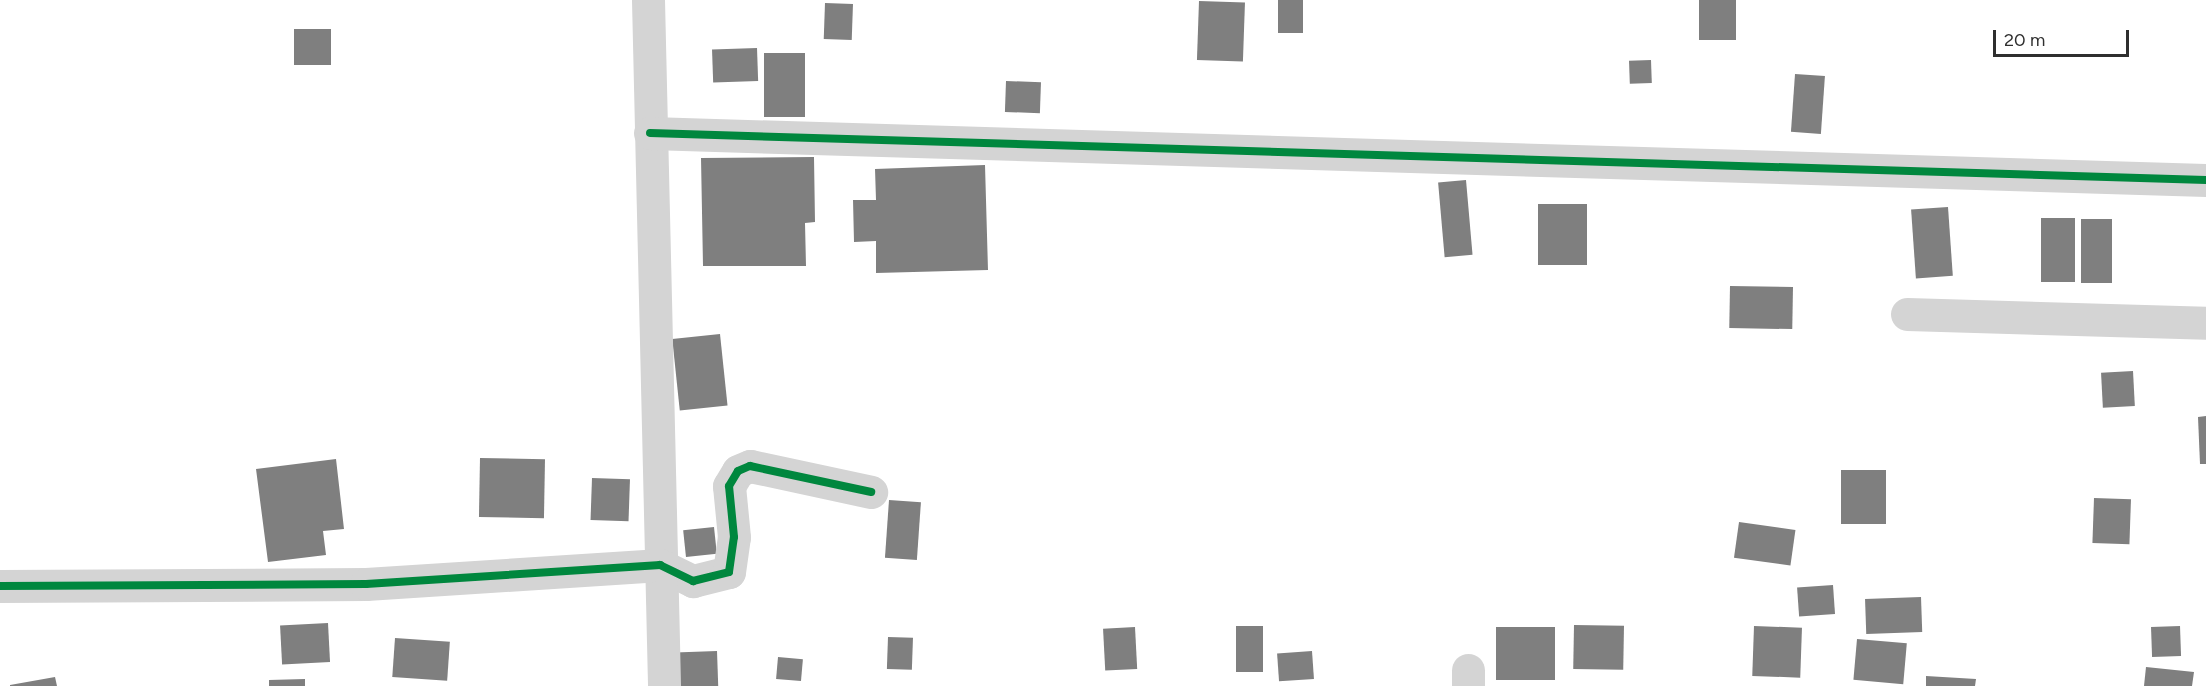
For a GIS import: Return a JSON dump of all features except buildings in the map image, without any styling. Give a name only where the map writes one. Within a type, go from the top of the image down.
[{"type":"street","points":[[648,0],[664,686]]},
{"type":"street","points":[[650,133],[2206,180]]},
{"type":"street","points":[[1907,314],[2206,323]]},
{"type":"street","points":[[0,586],[366,584],[660,565],[693,581],[729,572],[734,537],[729,486],[738,471],[750,466],[871,492]]},
{"type":"cycle path","points":[[650,133],[2206,180]]},
{"type":"cycle path","points":[[0,586],[366,584],[660,565],[693,581],[729,572],[734,537],[729,486],[738,471],[750,466],[871,492]]}]
